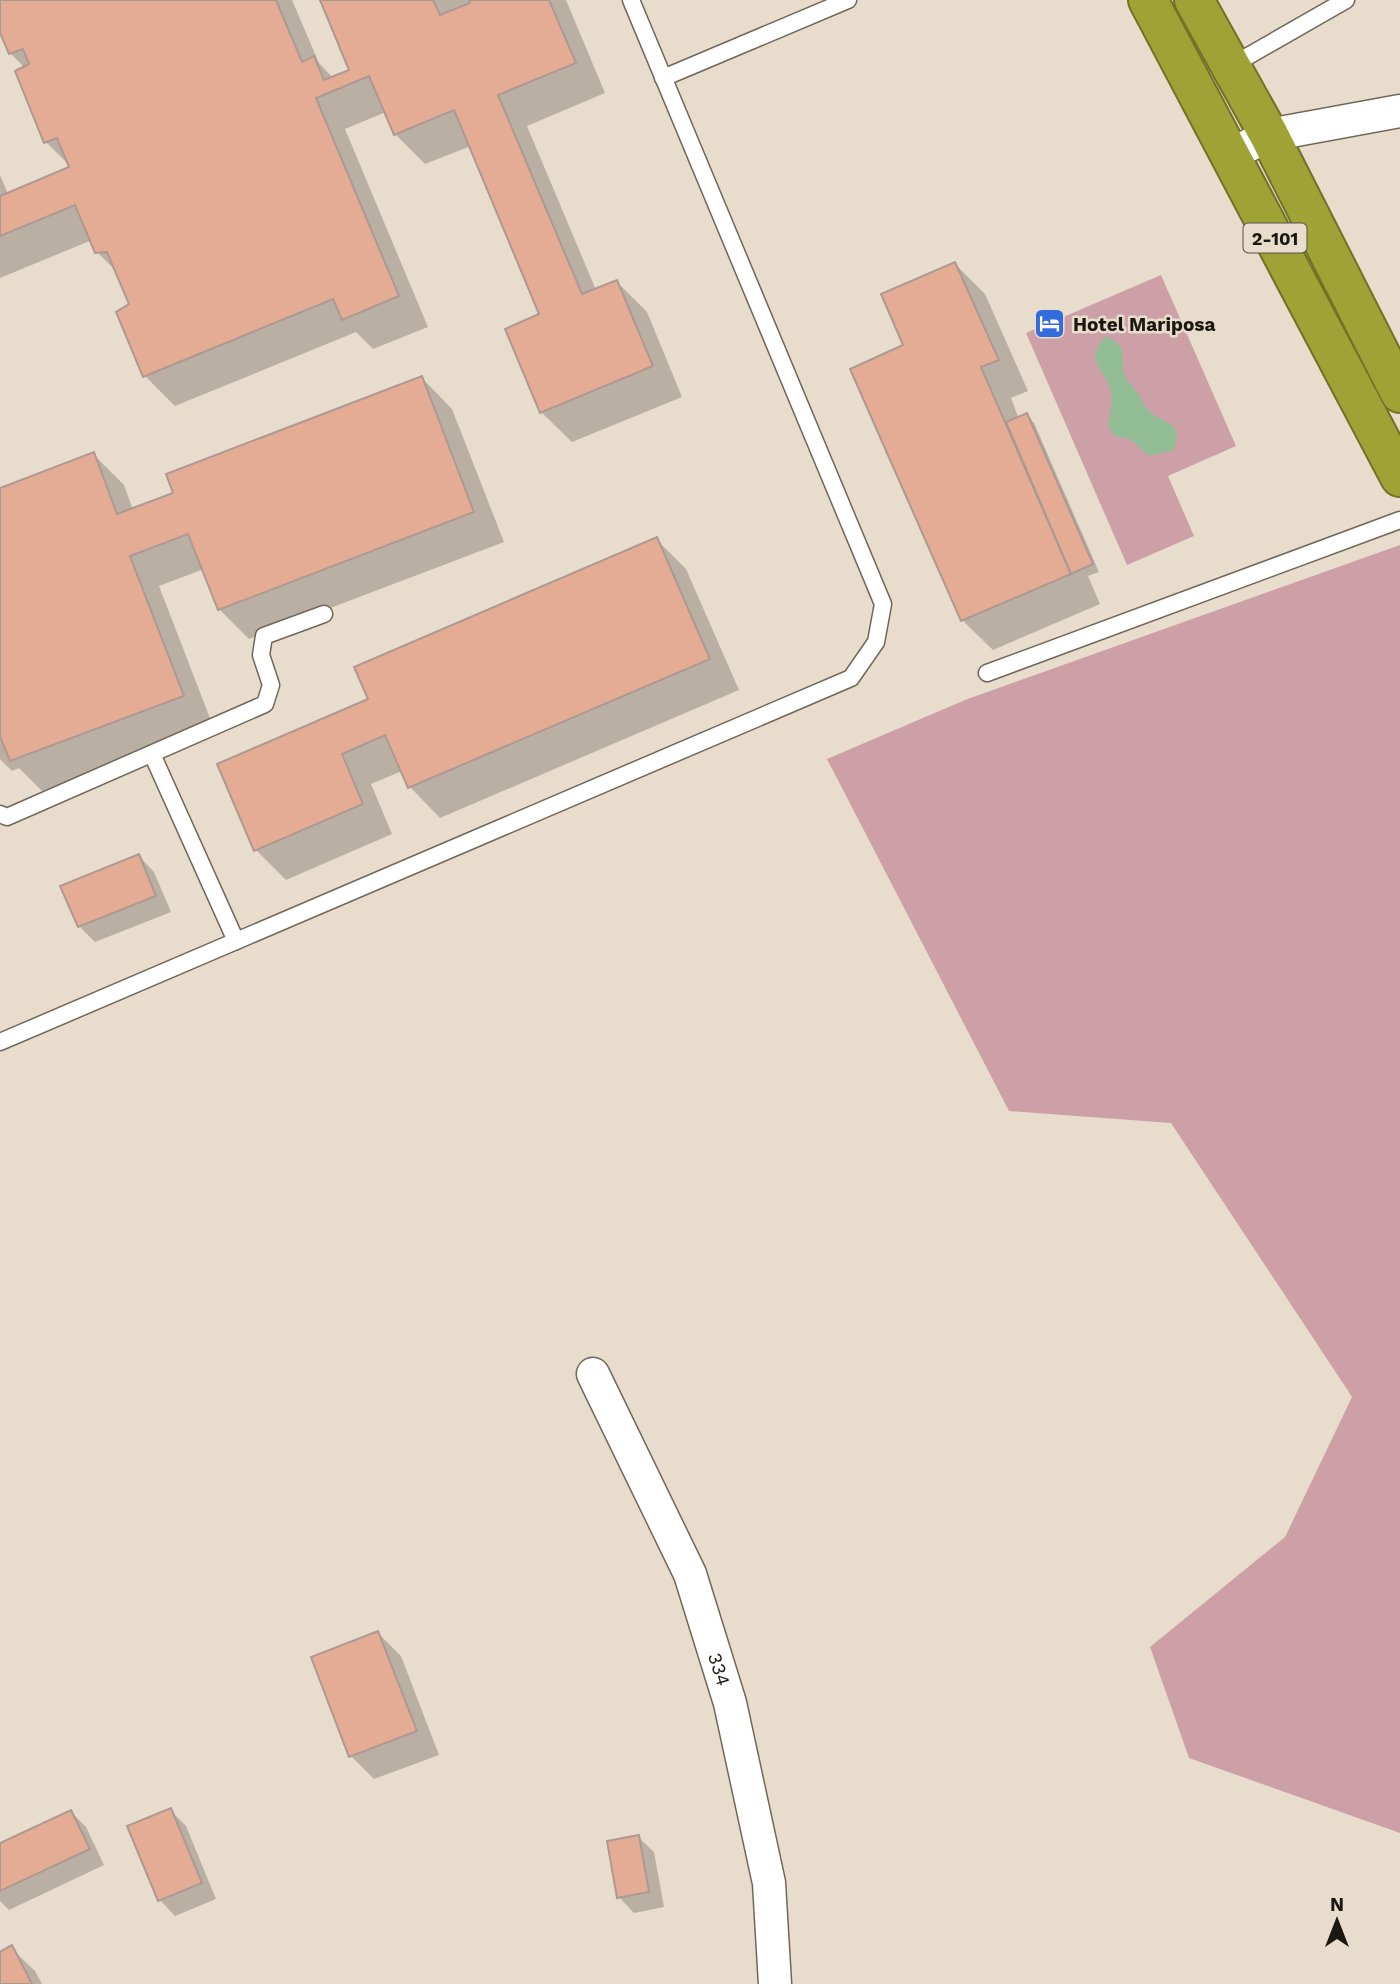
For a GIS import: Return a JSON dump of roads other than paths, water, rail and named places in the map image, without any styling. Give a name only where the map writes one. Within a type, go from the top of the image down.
[{"type":"highway","name":"2-101","points":[[1148,0],[1400,477]]},
{"type":"highway","name":"2-101","points":[[1194,0],[1269,135],[1400,393]]},
{"type":"street","points":[[1232,155],[1269,135],[1400,111]]},
{"type":"street","name":"334","points":[[593,1374],[690,1574],[730,1703],[769,1883],[775,1984]]},
{"type":"lane","points":[[0,1042],[851,678],[876,642],[883,604],[631,0]]},
{"type":"lane","points":[[663,78],[848,0]]},
{"type":"lane","points":[[1229,66],[1346,0]]},
{"type":"lane","points":[[987,673],[1400,520]]},
{"type":"lane","points":[[0,814],[7,817],[265,704],[271,685],[261,655],[264,636],[324,614]]},
{"type":"lane","points":[[152,754],[236,942]]},
{"type":"place","name":"Hotel Mariposa","points":[[1050,324]]}]
